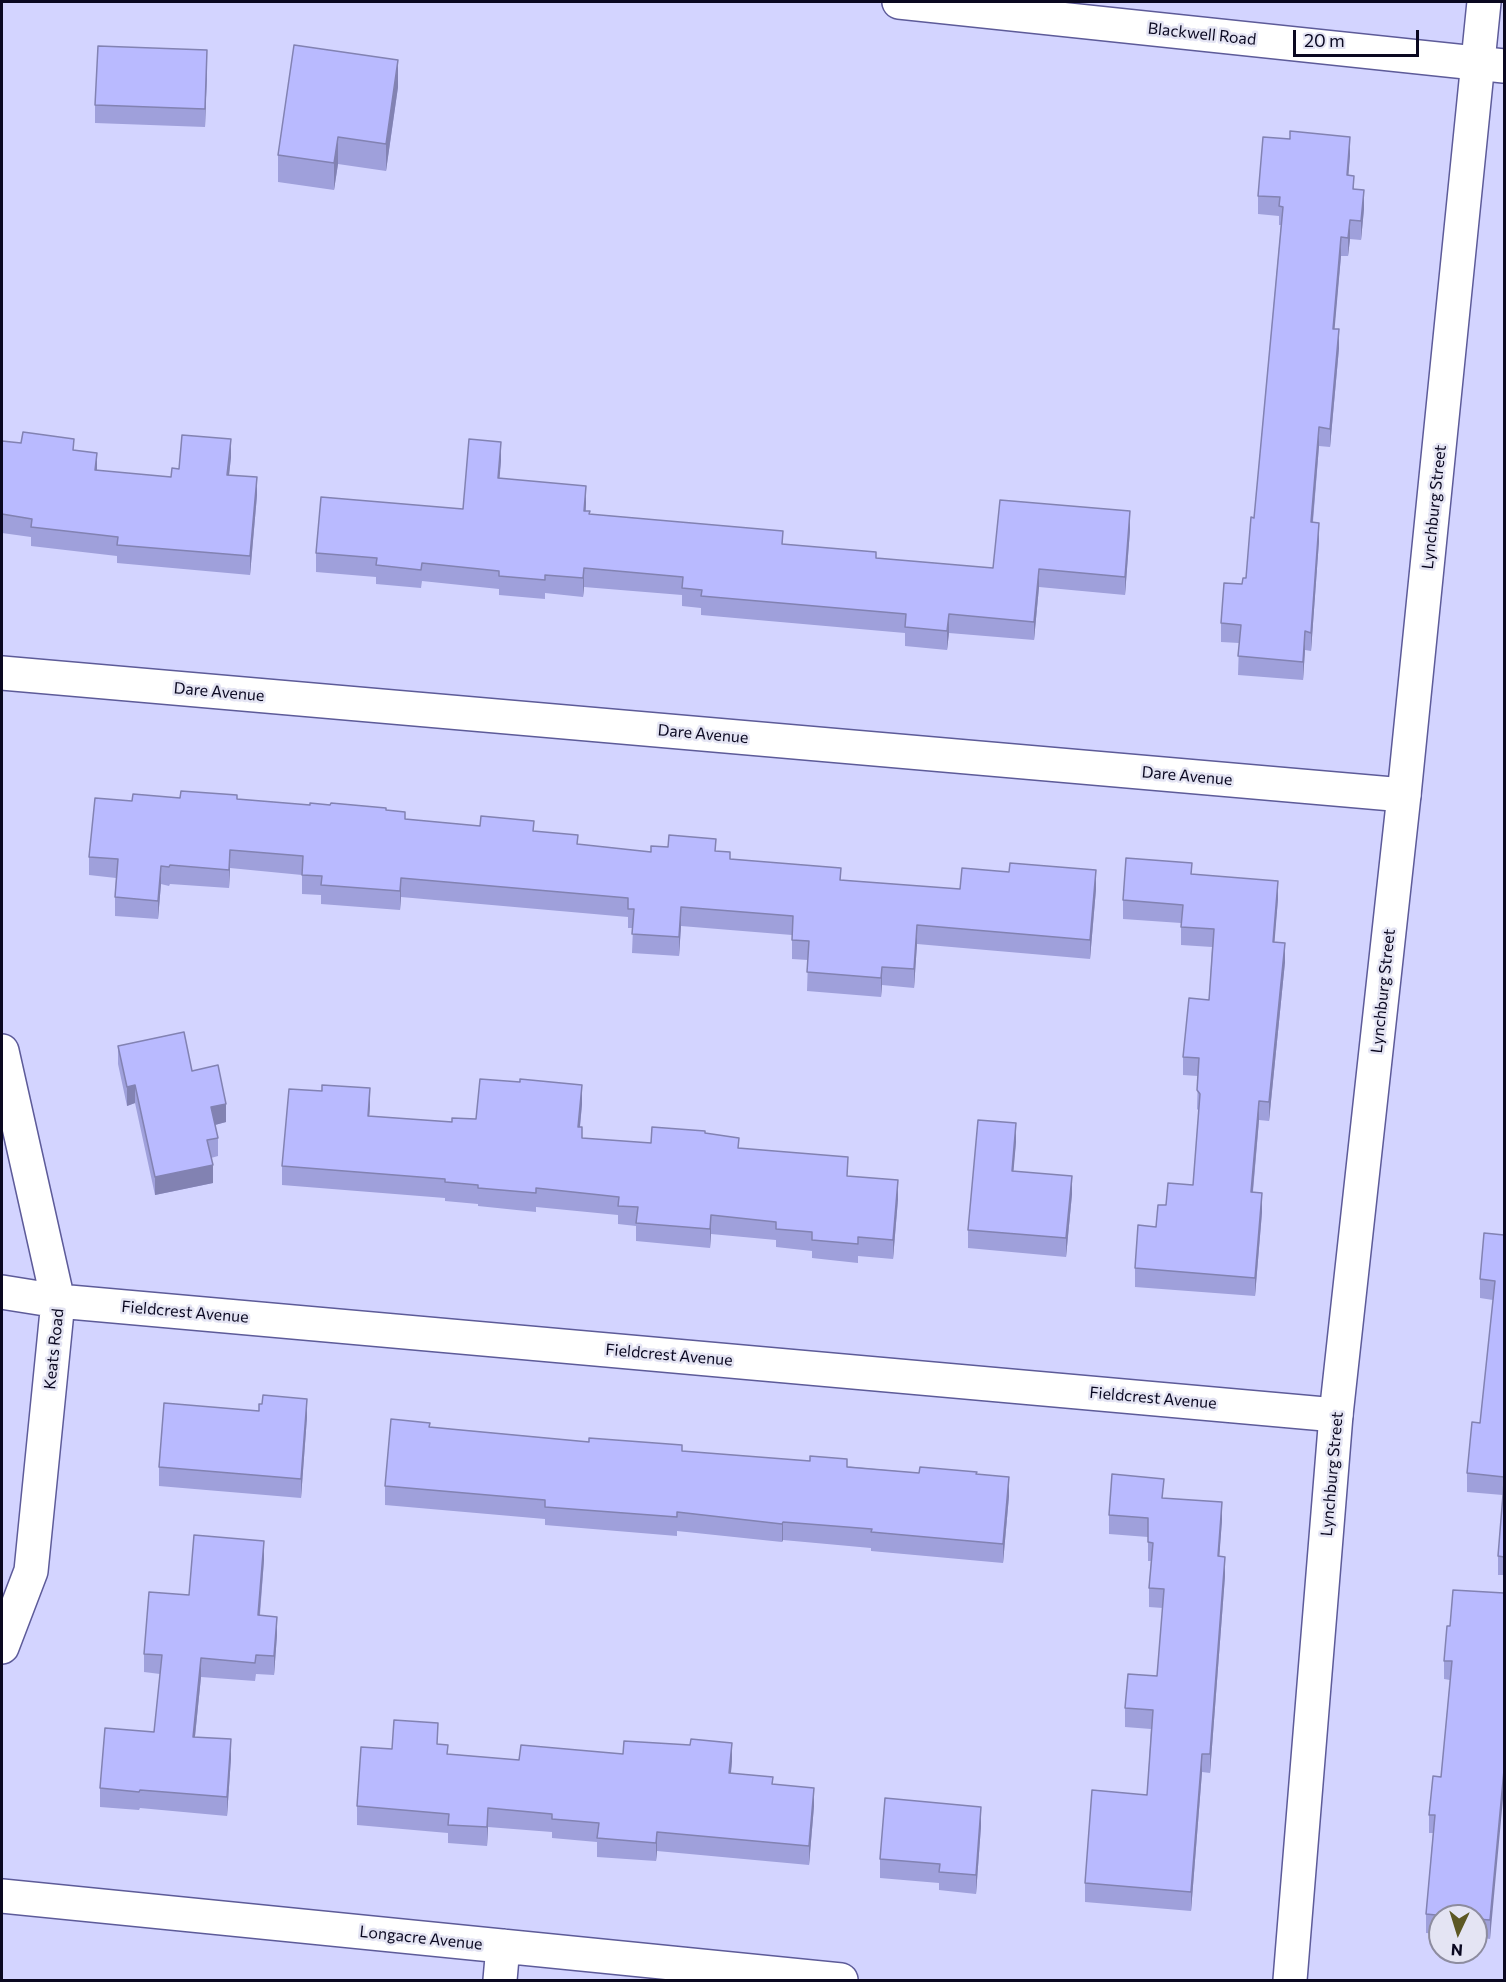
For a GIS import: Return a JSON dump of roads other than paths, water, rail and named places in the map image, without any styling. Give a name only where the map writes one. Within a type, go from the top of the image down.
[{"type":"street","name":"Blackwell Road","points":[[899,2],[1492,65]]},
{"type":"street","name":"Lynchburg Street","points":[[1290,1980],[1336,1414],[1404,795],[1492,65],[1484,2]]},
{"type":"street","name":"Dare Avenue","points":[[2,673],[1404,795]]},
{"type":"street","name":"Keats Road","points":[[2,1051],[58,1301],[32,1571],[2,1647]]},
{"type":"street","name":"Fieldcrest Avenue","points":[[2,1292],[58,1301],[1336,1414]]},
{"type":"street","name":"Longacre Avenue","points":[[2,1896],[841,1980]]},
{"type":"street","points":[[500,1980],[503,1946]]}]
